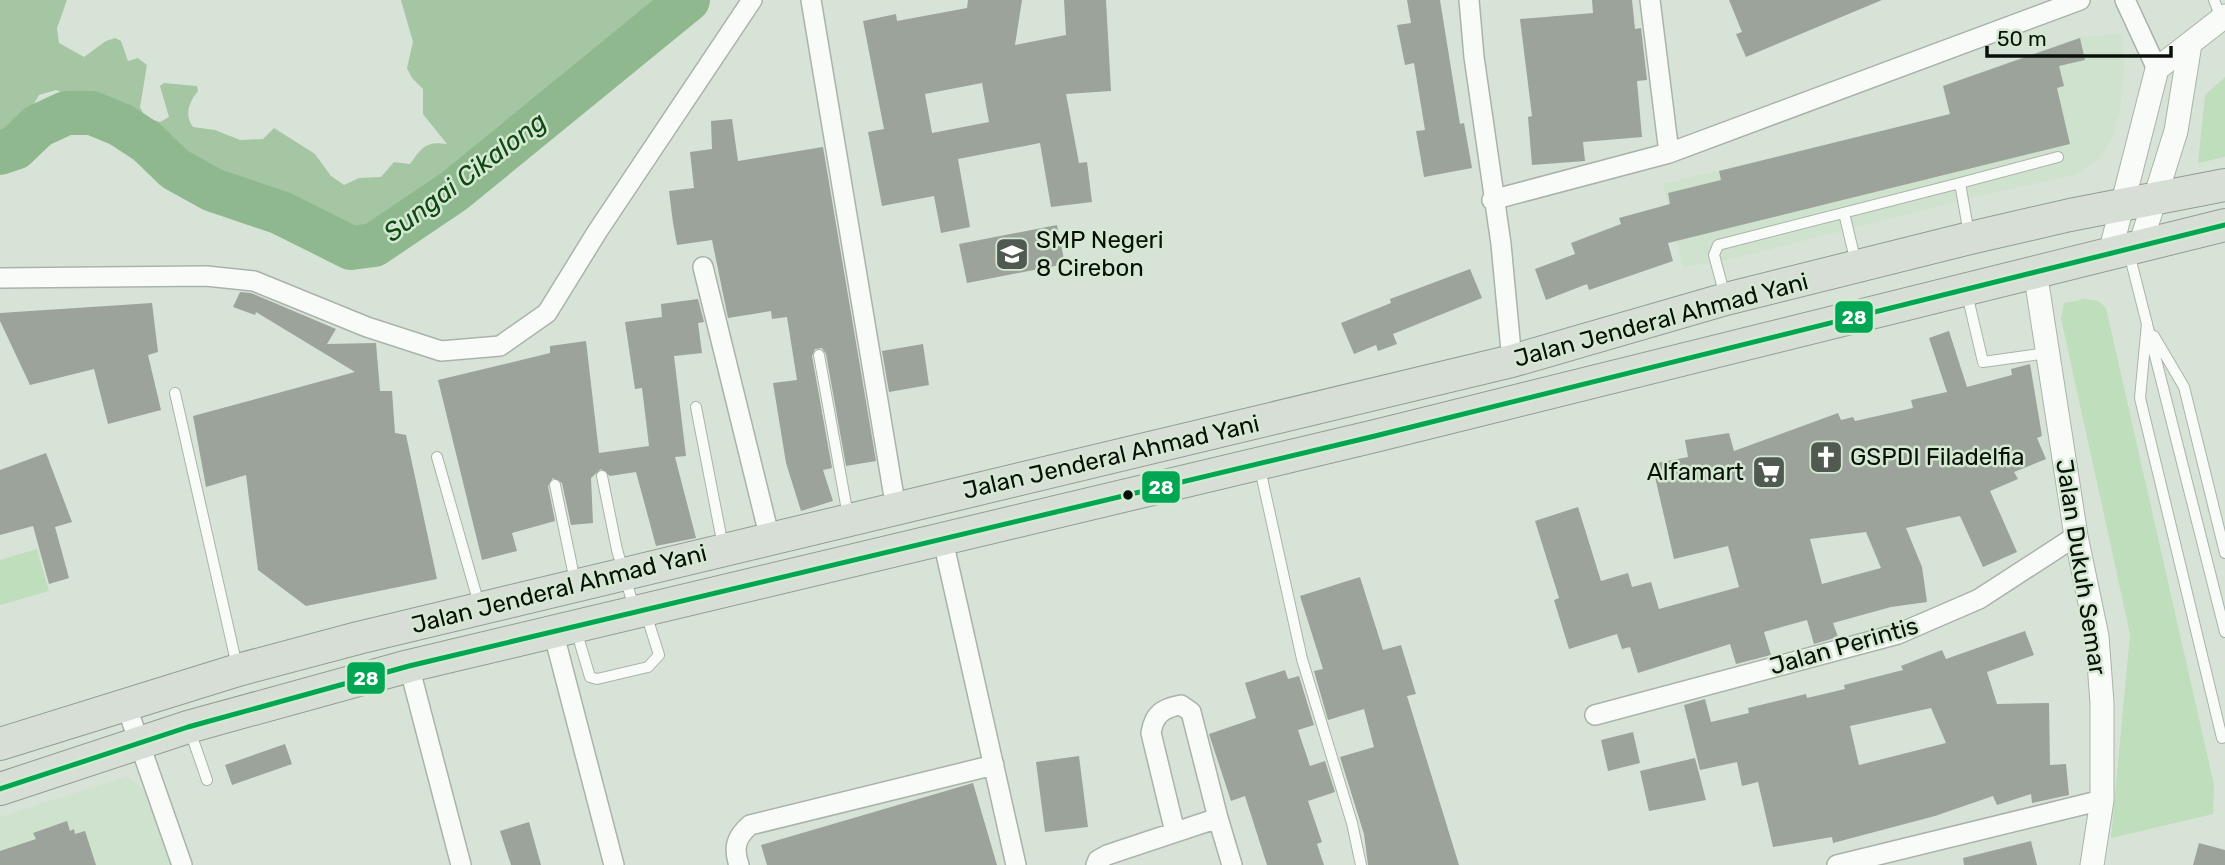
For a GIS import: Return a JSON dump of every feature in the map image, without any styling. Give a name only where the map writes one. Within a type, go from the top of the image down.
[{"type":"highway","name":"Jalan Jenderal Ahmad Yani","points":[[0,744],[237,670],[480,608],[1512,361],[1726,299],[1970,238],[2225,185]]},
{"type":"highway","name":"Jalan Jenderal Ahmad Yani","points":[[0,789],[188,727],[409,666],[943,536],[1259,463],[2225,225]]},
{"type":"street","points":[[0,278],[193,276],[254,281],[367,327],[442,351],[500,346],[547,313],[597,232],[752,0]]},
{"type":"street","points":[[811,0],[896,509]]},
{"type":"street","points":[[1469,0],[1492,200],[1501,244],[1512,361]]},
{"type":"street","points":[[1650,0],[1669,153]]},
{"type":"street","points":[[1492,200],[1669,153],[2080,0]]},
{"type":"street","points":[[2125,0],[2157,69]]},
{"type":"street","points":[[2126,249],[2120,205],[2157,69],[2190,44],[2220,11]]},
{"type":"street","points":[[2126,249],[2155,200],[2168,162],[2185,90],[2190,44]]},
{"type":"street","points":[[703,267],[770,539]]},
{"type":"street","name":"Jalan Dukuh Semar","points":[[2035,271],[2076,536],[2097,636],[2102,703],[2102,800],[2092,865]]},
{"type":"street","points":[[943,536],[1016,865]]},
{"type":"street","name":"Jalan Perintis","points":[[1595,715],[1898,634],[1979,599],[2076,536]]},
{"type":"street","points":[[564,628],[614,865]]},
{"type":"street","points":[[409,666],[461,865]]},
{"type":"street","points":[[126,705],[182,865]]},
{"type":"street","points":[[1175,832],[1151,733],[1153,720],[1165,708],[1181,705],[1191,712],[1231,865]]},
{"type":"street","points":[[739,865],[735,852],[740,834],[750,825],[993,765]]},
{"type":"street","points":[[1837,865],[2102,800]]},
{"type":"street","points":[[1096,865],[1098,860],[1107,855],[1218,818]]},
{"type":"lane","points":[[1726,299],[1714,255],[1718,245],[2058,157]]},
{"type":"lane","points":[[1960,183],[1970,238]]},
{"type":"lane","points":[[1844,213],[1856,267]]},
{"type":"lane","points":[[2126,249],[2225,632]]},
{"type":"lane","points":[[1966,289],[1983,362],[2048,353]]},
{"type":"lane","points":[[2147,323],[2184,387],[2225,553]]},
{"type":"lane","points":[[2147,323],[2140,398],[2222,738]]},
{"type":"lane","points":[[819,355],[848,520]]},
{"type":"lane","points":[[175,393],[237,670]]},
{"type":"lane","points":[[696,407],[724,550]]},
{"type":"lane","points":[[436,457],[470,565],[480,608]]},
{"type":"lane","points":[[1259,463],[1302,659],[1352,823],[1361,865]]},
{"type":"lane","points":[[564,628],[590,677],[606,678],[648,667],[659,655],[647,617],[635,611],[626,573],[617,550],[602,475]]},
{"type":"lane","points":[[555,485],[576,584]]},
{"type":"lane","points":[[188,727],[207,780]]},
{"type":"shaded area","points":[[2121,34],[2124,66],[2120,111],[2112,139],[2101,157],[2077,174],[1724,261],[1683,267],[1663,184],[1949,114],[1942,86],[2080,37]]},
{"type":"shaded area","points":[[128,776],[149,795],[171,865],[0,865],[0,817]]},
{"type":"green space","points":[[0,0],[67,0],[57,28],[59,43],[84,57],[106,41],[115,38],[121,41],[128,61],[138,58],[147,65],[140,107],[145,117],[160,122],[169,117],[160,86],[164,83],[197,86],[198,91],[188,113],[193,127],[215,130],[240,140],[263,139],[274,128],[315,154],[331,176],[344,185],[359,178],[381,177],[394,162],[410,164],[425,146],[434,143],[447,144],[423,114],[423,89],[407,68],[413,42],[401,0],[672,0],[650,20],[550,91],[491,150],[442,190],[405,215],[360,238],[343,235],[275,199],[220,186],[141,127],[130,115],[56,90],[39,95],[20,129],[0,141]]},
{"type":"green space","points":[[2225,77],[2225,157],[2198,163],[2205,95]]},
{"type":"green space","points":[[2085,299],[2098,301],[2106,308],[2214,785],[2213,814],[2111,838],[2130,634],[2061,318],[2064,303]]},
{"type":"green space","points":[[37,549],[49,591],[0,605],[0,560]]},
{"type":"building","points":[[968,0],[1022,0],[1015,45],[1066,35],[1064,0],[1106,0],[1111,91],[1066,94],[1079,163],[1087,162],[1092,202],[1051,207],[1040,143],[958,159],[970,227],[941,233],[934,196],[882,206],[868,132],[884,129],[863,21],[896,14],[897,21],[967,8]],"holes":[[[982,83],[989,122],[932,133],[925,94]]]},
{"type":"building","points":[[1407,0],[1440,0],[1460,124],[1464,123],[1472,168],[1424,177],[1416,131],[1425,130],[1414,63],[1405,65],[1397,25],[1411,23]]},
{"type":"building","points":[[1592,0],[1632,0],[1635,29],[1641,28],[1647,80],[1637,81],[1642,137],[1583,142],[1585,161],[1532,165],[1528,117],[1532,116],[1520,19],[1593,13]]},
{"type":"building","points":[[1729,0],[1882,0],[1746,57],[1736,34],[1742,32]]},
{"type":"building","points":[[2080,38],[2085,60],[2059,66],[2064,86],[2057,88],[2070,144],[1668,243],[1673,261],[1589,290],[1587,284],[1546,300],[1535,269],[1575,254],[1571,243],[1621,224],[1619,218],[1670,204],[1668,193],[1721,180],[1719,171],[1950,114],[1943,86]]},
{"type":"building","points":[[732,119],[738,161],[823,147],[876,461],[846,466],[826,354],[822,348],[815,349],[812,356],[832,468],[823,470],[833,501],[801,511],[786,463],[773,383],[797,380],[787,317],[772,319],[771,311],[728,318],[712,240],[677,245],[673,223],[669,191],[694,188],[690,152],[712,149],[711,121]]},
{"type":"building","name":"SMP Negeri 8 Cirebon","points":[[1057,225],[1065,264],[967,283],[959,244]]},
{"type":"building","points":[[1470,269],[1482,298],[1393,334],[1397,344],[1378,351],[1376,345],[1354,354],[1341,323],[1391,303],[1390,299]]},
{"type":"building","points":[[240,292],[251,293],[336,329],[327,344],[376,343],[380,391],[392,391],[395,433],[406,435],[437,579],[306,606],[258,570],[246,475],[206,487],[193,416],[355,372],[256,312],[255,315],[233,307]]},
{"type":"building","points":[[698,299],[704,322],[698,323],[702,353],[674,356],[686,456],[675,457],[696,538],[656,546],[636,472],[610,476],[601,469],[591,478],[593,523],[571,525],[562,483],[553,478],[548,486],[555,521],[512,533],[517,551],[482,560],[438,380],[550,353],[550,346],[586,341],[599,453],[649,446],[642,388],[635,389],[625,322],[662,317],[661,304]]},
{"type":"building","points":[[152,303],[158,352],[148,355],[161,410],[108,424],[94,369],[30,385],[0,321],[0,313]]},
{"type":"building","points":[[1949,331],[1967,387],[2012,375],[2011,369],[2030,364],[2042,436],[2037,438],[2046,459],[2014,472],[2018,479],[1990,491],[2017,552],[1983,567],[1960,516],[1906,528],[1922,567],[1927,602],[1891,607],[1833,623],[1838,637],[1814,644],[1807,620],[1764,632],[1771,655],[1736,664],[1730,644],[1638,673],[1630,647],[1622,649],[1617,634],[1569,649],[1554,600],[1559,598],[1535,521],[1578,507],[1601,581],[1628,573],[1632,587],[1651,582],[1659,609],[1739,587],[1728,546],[1674,559],[1652,464],[1688,457],[1685,440],[1729,433],[1734,451],[1838,413],[1841,420],[1853,417],[1855,421],[1913,408],[1911,400],[1947,392],[1929,338]],"holes":[[[1866,532],[1881,568],[1822,584],[1810,539]]]},
{"type":"building","points":[[923,344],[929,385],[889,392],[882,351]]},
{"type":"building","points":[[46,453],[72,522],[55,527],[69,578],[49,584],[33,526],[0,535],[0,470]]},
{"type":"building","points":[[1360,577],[1383,650],[1401,645],[1416,694],[1407,696],[1459,865],[1368,865],[1364,834],[1340,757],[1374,747],[1364,709],[1328,720],[1314,671],[1323,669],[1300,596]]},
{"type":"building","points":[[2025,631],[2034,655],[1987,672],[1997,704],[2049,703],[2050,765],[2066,764],[2069,795],[2032,803],[2031,794],[1997,805],[1993,796],[1935,816],[1833,843],[1832,837],[1773,847],[1758,782],[1742,786],[1737,762],[1700,770],[1684,705],[1705,699],[1711,722],[1749,713],[1748,708],[1806,694],[1807,698],[1845,689],[1844,685],[1903,670],[1901,666],[1942,650],[1946,659]],"holes":[[[1931,708],[1946,743],[1859,765],[1850,726]]]},
{"type":"building","points":[[1285,670],[1288,679],[1299,676],[1314,725],[1298,730],[1310,766],[1325,761],[1335,792],[1308,801],[1322,842],[1317,844],[1324,865],[1267,865],[1245,796],[1231,801],[1209,734],[1256,718],[1245,683]]},
{"type":"building","points":[[1633,732],[1640,763],[1608,771],[1601,740]]},
{"type":"building","points":[[285,744],[292,764],[232,785],[225,765]]},
{"type":"building","points":[[1079,756],[1088,827],[1045,832],[1036,762]]},
{"type":"building","points":[[1695,758],[1706,800],[1649,811],[1640,771]]},
{"type":"building","points":[[973,783],[997,865],[767,865],[761,845]]},
{"type":"building","points":[[67,821],[70,831],[74,829],[75,834],[85,831],[96,865],[0,865],[0,851],[36,839],[33,833]]},
{"type":"building","points":[[529,822],[541,865],[511,865],[500,831]]},
{"type":"building","points":[[2031,841],[2037,865],[1964,865],[1963,858]]},
{"type":"building","points":[[2199,843],[2225,850],[2225,865],[2193,865]]},
{"type":"waterway","name":"Sungai Cikalong","points":[[0,153],[15,148],[38,126],[66,113],[92,113],[121,125],[147,142],[175,169],[213,190],[281,213],[351,248],[374,245],[454,191],[688,0]]},
{"type":"transit line","name":"28","points":[[0,789],[188,727],[409,666],[1375,436],[2225,225]]},
{"type":"place","name":"SMP Negeri 8 Cirebon","points":[[1012,254]]},
{"type":"place","name":"GSPDI Filadelfia","points":[[1826,457]]},
{"type":"place","name":"Alfamart","points":[[1769,472]]}]
